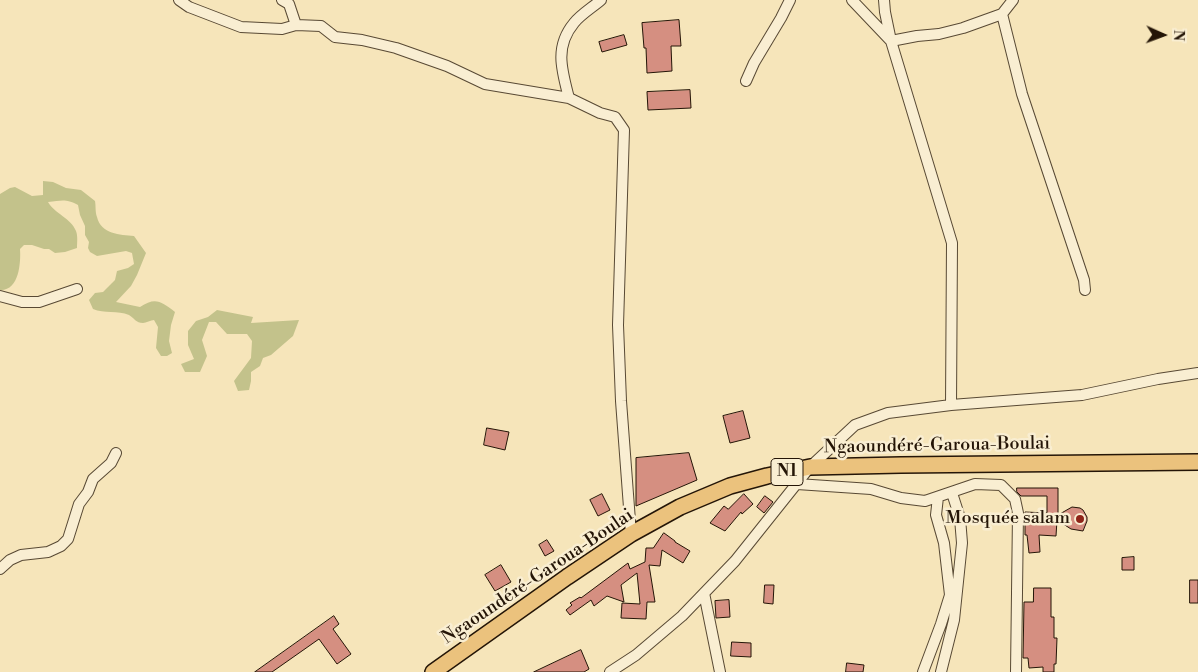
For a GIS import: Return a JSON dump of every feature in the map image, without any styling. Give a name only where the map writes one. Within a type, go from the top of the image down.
[{"type":"highway","name":"Ngaoundéré-Garoua-Boulai","points":[[432,672],[631,534],[680,507],[730,486],[810,467],[901,464],[1198,462]]},
{"type":"street","points":[[178,0],[189,7],[241,27],[282,29],[296,25],[321,26],[335,37],[362,40],[396,48],[447,66],[485,84],[568,98],[600,113],[615,117],[624,130],[618,325],[621,401],[631,534]]},
{"type":"street","points":[[282,0],[289,4],[296,25]]},
{"type":"street","points":[[568,98],[560,62],[563,40],[574,22],[601,0]]},
{"type":"street","points":[[746,81],[754,63],[790,0]]},
{"type":"street","points":[[852,0],[891,42]]},
{"type":"street","points":[[884,0],[891,42],[952,243],[950,405]]},
{"type":"street","points":[[891,42],[963,28],[1002,14],[1013,0]]},
{"type":"street","points":[[1002,14],[1022,94],[1084,280],[1085,290]]},
{"type":"street","points":[[0,296],[22,302],[39,302],[77,289]]},
{"type":"street","points":[[610,672],[636,655],[682,616],[735,561],[810,467],[854,425],[888,413],[950,405],[1082,395],[1158,379],[1198,373]]},
{"type":"street","points":[[0,569],[10,560],[21,555],[48,552],[61,546],[68,539],[79,504],[88,492],[94,479],[111,463],[116,453]]},
{"type":"street","points":[[797,484],[870,489],[901,498],[925,501],[974,484],[1001,485],[1014,499],[1018,513],[1016,672]]},
{"type":"street","points":[[941,672],[954,620],[962,543],[960,518],[952,493]]},
{"type":"street","points":[[923,672],[950,595],[944,544],[936,515],[938,497]]},
{"type":"street","points":[[704,593],[720,672]]},
{"type":"shaded area","points":[[43,181],[53,182],[66,188],[81,190],[95,201],[96,215],[102,227],[112,232],[134,236],[146,253],[131,286],[116,302],[140,307],[154,301],[166,305],[175,312],[169,341],[172,353],[167,356],[161,356],[156,348],[158,327],[154,320],[141,323],[129,315],[93,309],[89,300],[95,293],[103,292],[115,280],[117,271],[134,264],[132,253],[126,251],[97,256],[90,252],[88,248],[89,242],[85,235],[85,226],[78,205],[70,201],[48,202],[74,227],[77,235],[77,248],[55,253],[49,249],[24,245],[20,249],[18,275],[15,281],[6,289],[0,290],[0,194],[15,187],[32,196],[43,195]]},
{"type":"shaded area","points":[[217,310],[253,317],[251,323],[299,320],[293,336],[271,355],[263,358],[260,366],[251,372],[249,390],[238,391],[234,381],[251,358],[252,341],[247,334],[227,334],[216,322],[209,322],[202,340],[207,356],[200,372],[185,372],[181,364],[194,359],[188,345],[188,331],[196,321],[208,317]]},
{"type":"building","points":[[679,20],[681,46],[671,46],[672,71],[647,73],[642,23]]},
{"type":"building","points":[[624,35],[627,45],[602,52],[599,42]]},
{"type":"building","points":[[690,90],[691,108],[648,110],[647,92]]},
{"type":"building","points":[[743,411],[750,438],[730,443],[723,416]]},
{"type":"building","points":[[487,428],[509,432],[505,450],[484,445]]},
{"type":"building","points":[[689,453],[697,480],[636,506],[636,458]]},
{"type":"building","points":[[1017,488],[1058,488],[1058,515],[1072,507],[1080,508],[1087,517],[1083,531],[1071,529],[1057,520],[1056,536],[1039,535],[1040,552],[1029,553],[1027,535],[1025,535],[1025,512],[1047,513],[1047,496],[1021,496],[1017,492]]},
{"type":"building","points":[[602,494],[610,510],[598,516],[590,500]]},
{"type":"building","points":[[744,494],[753,504],[742,514],[741,512],[725,531],[710,523],[724,506],[728,509]]},
{"type":"building","points":[[765,496],[773,502],[764,513],[757,507]]},
{"type":"building","points":[[664,533],[690,551],[683,563],[662,550],[660,566],[649,565],[655,602],[647,602],[646,619],[621,618],[622,603],[640,604],[637,573],[621,585],[624,602],[607,596],[594,606],[591,600],[570,615],[566,610],[572,605],[570,603],[581,598],[628,563],[630,569],[645,562],[646,548],[653,548]]},
{"type":"building","points":[[547,540],[554,551],[545,556],[539,545]]},
{"type":"building","points":[[1134,557],[1134,570],[1122,570],[1122,558]]},
{"type":"building","points":[[501,565],[511,582],[495,591],[485,575]]},
{"type":"building","points":[[1190,580],[1198,580],[1198,603],[1190,603]]},
{"type":"building","points":[[765,585],[774,585],[773,604],[764,603]]},
{"type":"building","points":[[1034,588],[1051,588],[1051,617],[1054,617],[1054,638],[1057,638],[1054,672],[1043,672],[1043,667],[1029,668],[1028,658],[1023,658],[1024,602],[1033,602]]},
{"type":"building","points":[[729,600],[730,617],[716,618],[715,601]]},
{"type":"building","points":[[334,616],[339,624],[333,629],[351,654],[337,664],[319,639],[272,672],[255,672]]},
{"type":"building","points":[[732,642],[751,643],[751,657],[731,656]]},
{"type":"building","points":[[581,650],[589,669],[584,672],[534,672]]},
{"type":"building","points":[[847,663],[864,665],[863,672],[846,672]]},
{"type":"place","name":"Mosquée salam","points":[[1080,519]]}]
